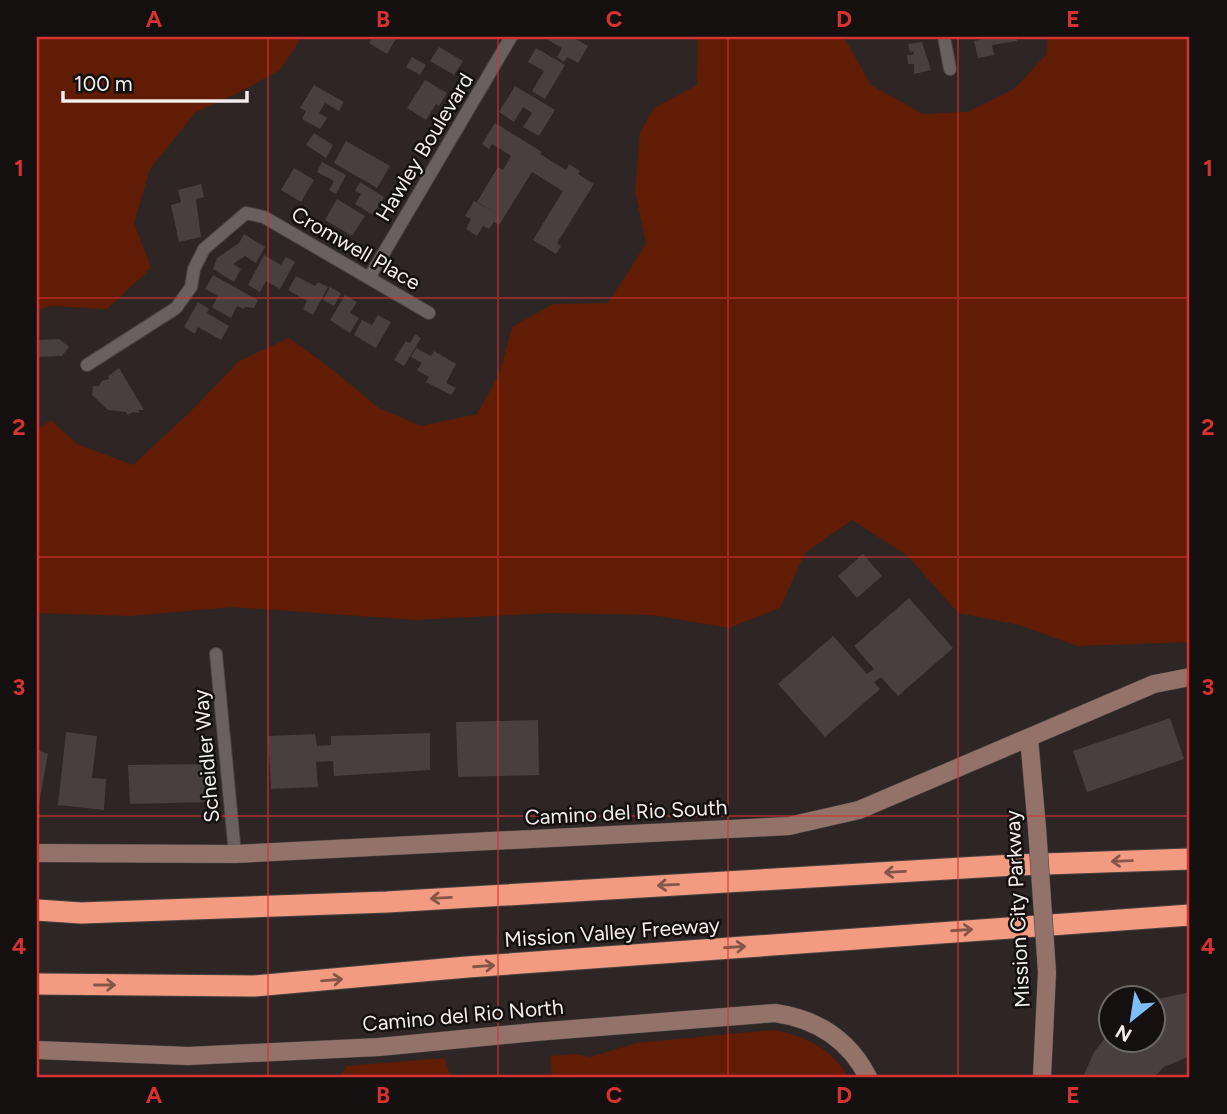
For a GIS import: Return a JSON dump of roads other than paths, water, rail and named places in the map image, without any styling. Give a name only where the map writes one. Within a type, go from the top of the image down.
[{"type":"highway","name":"Mission Valley Freeway","points":[[37,910],[81,913],[387,902],[1014,865],[1190,859]]},
{"type":"highway","name":"Mission Valley Freeway","points":[[37,984],[254,986],[508,964],[1190,915]]},
{"type":"street","name":"Hawley Boulevard","points":[[369,278],[511,37]]},
{"type":"street","points":[[944,37],[950,69]]},
{"type":"street","name":"Cromwell Place","points":[[87,366],[176,308],[191,287],[194,268],[204,249],[246,214],[264,217],[429,313]]},
{"type":"street","name":"Scheidler Way","points":[[216,654],[234,854]]},
{"type":"street","name":"Camino del Rio South","points":[[37,853],[234,854],[789,826],[859,810],[1154,684],[1190,677]]},
{"type":"street","name":"Mission City Parkway","points":[[1029,738],[1047,972],[1042,1077]]},
{"type":"street","name":"Camino del Rio North","points":[[37,1050],[188,1056],[366,1048],[775,1013],[803,1019],[830,1032],[854,1054],[868,1077]]}]
